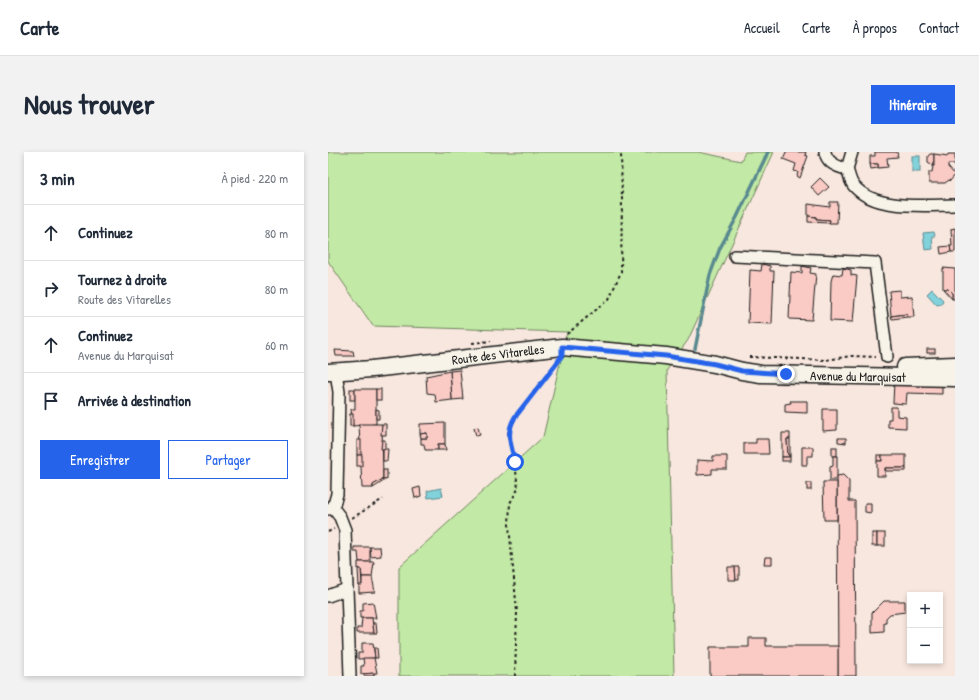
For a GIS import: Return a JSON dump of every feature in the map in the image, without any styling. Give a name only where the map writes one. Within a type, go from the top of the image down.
[{"type":"main road","name":"Route des Vitarelles","points":[[332,372],[562,347],[691,360]]},
{"type":"main road","name":"Avenue du Marquisat","points":[[691,360],[761,374],[955,378]]},
{"type":"main road","name":"Avenue du Marquisat","points":[[715,364],[904,367],[955,365]]},
{"type":"street","points":[[825,152],[831,164],[847,169]]},
{"type":"street","points":[[852,152],[847,169],[854,186],[865,194],[881,201],[904,205],[955,205]]},
{"type":"street","points":[[735,256],[875,263],[888,357]]},
{"type":"street","points":[[332,372],[338,392],[333,436],[337,494],[331,508],[340,517],[345,530],[350,676]]},
{"type":"street","points":[[328,596],[347,589]]},
{"type":"path","points":[[516,676],[517,612],[509,525],[510,503],[518,489],[515,462],[508,434],[515,417],[562,355],[563,338],[608,299],[621,272],[621,152]]},
{"type":"path","points":[[328,532],[336,527],[345,530],[352,527],[348,520],[383,500]]},
{"type":"green space","points":[[328,152],[698,152],[741,161],[745,152],[774,152],[688,340],[667,370],[674,676],[399,676],[399,567],[543,437],[567,332],[373,326],[328,261]]},
{"type":"water","points":[[912,156],[920,156],[920,172],[912,172]]},
{"type":"water","points":[[934,232],[935,236],[932,236],[933,249],[925,250],[923,233]]},
{"type":"water","points":[[932,289],[943,300],[941,304],[937,305],[927,294]]},
{"type":"water","points":[[441,488],[443,496],[428,498],[427,491]]},
{"type":"building","points":[[786,152],[806,152],[805,155],[808,156],[800,178],[797,176],[798,172],[794,171],[796,164],[783,159]]},
{"type":"building","points":[[875,152],[897,152],[898,157],[887,158],[888,167],[878,168],[878,164],[870,164],[870,156],[875,156]]},
{"type":"building","points":[[930,154],[934,154],[934,166],[928,162],[928,156]]},
{"type":"building","points":[[934,154],[948,156],[948,154],[955,154],[955,164],[948,164],[948,167],[955,175],[950,181],[949,180],[945,183],[929,183],[929,172],[932,172],[934,166]]},
{"type":"building","points":[[870,164],[878,164],[878,168],[871,169]]},
{"type":"building","points":[[820,178],[829,187],[819,196],[811,187]]},
{"type":"building","points":[[830,202],[838,202],[837,223],[829,223],[830,220],[816,219],[816,217],[808,216],[808,204],[830,207]]},
{"type":"building","points":[[808,216],[816,217],[816,219],[830,220],[829,223],[808,222]]},
{"type":"building","points":[[955,228],[955,252],[951,252],[951,229]]},
{"type":"building","points":[[950,246],[951,252],[941,254],[940,247]]},
{"type":"building","points":[[762,264],[770,266],[770,271],[774,271],[772,324],[748,323],[750,270],[761,271]]},
{"type":"building","points":[[802,266],[811,268],[810,273],[816,274],[812,320],[789,319],[791,272],[802,273]]},
{"type":"building","points":[[843,268],[851,270],[851,275],[857,276],[853,322],[830,321],[831,281],[833,274],[842,275]]},
{"type":"building","points":[[943,268],[955,269],[955,299],[952,299],[952,293],[948,289],[943,289]]},
{"type":"building","points":[[943,289],[948,289],[952,293],[952,299]]},
{"type":"building","points":[[900,290],[900,297],[912,296],[914,317],[907,317],[907,314],[891,316],[889,291]]},
{"type":"building","points":[[907,314],[907,317],[892,319],[891,316]]},
{"type":"building","points":[[927,349],[935,349],[935,353],[927,353]]},
{"type":"building","points":[[335,350],[353,351],[354,356],[336,356]]},
{"type":"building","points":[[460,370],[463,399],[452,400],[450,371]]},
{"type":"building","points":[[450,371],[452,400],[436,402],[435,394],[427,393],[426,376]]},
{"type":"building","points":[[894,382],[942,386],[942,394],[907,393],[906,404],[893,403]]},
{"type":"building","points":[[350,389],[355,389],[355,400],[350,400]]},
{"type":"building","points":[[355,389],[376,389],[376,424],[353,426],[351,409],[355,409]]},
{"type":"building","points":[[376,389],[381,389],[381,400],[376,400]]},
{"type":"building","points":[[790,401],[807,401],[807,413],[785,412],[785,404],[791,403]]},
{"type":"building","points":[[891,407],[897,407],[897,416],[906,417],[906,428],[888,427],[888,419],[891,419]]},
{"type":"building","points":[[376,409],[379,410],[379,419],[376,419]]},
{"type":"building","points":[[823,409],[837,409],[837,430],[823,431]]},
{"type":"building","points":[[350,414],[353,414],[353,426],[350,426]]},
{"type":"building","points":[[445,423],[445,444],[438,444],[438,450],[425,450],[424,444],[421,444],[421,438],[427,438],[427,433],[420,434],[420,424]]},
{"type":"building","points":[[359,424],[382,424],[383,479],[373,485],[373,488],[362,488]]},
{"type":"building","points":[[382,424],[386,424],[386,435],[381,435]]},
{"type":"building","points":[[478,427],[480,435],[476,436],[474,428]]},
{"type":"building","points":[[427,433],[427,438],[421,438],[420,434]]},
{"type":"building","points":[[782,433],[790,433],[790,439],[787,439],[788,455],[790,455],[790,457],[782,457]]},
{"type":"building","points":[[838,438],[846,438],[846,443],[838,442]]},
{"type":"building","points":[[756,439],[768,439],[769,454],[744,454],[744,443],[756,443]]},
{"type":"building","points":[[787,439],[790,439],[790,455],[788,455]]},
{"type":"building","points":[[357,440],[361,440],[361,455],[357,455]]},
{"type":"building","points":[[382,440],[385,440],[385,449],[381,449]]},
{"type":"building","points":[[438,444],[445,444],[446,450],[438,450]]},
{"type":"building","points":[[802,447],[813,447],[813,456],[807,456],[807,465],[802,465]]},
{"type":"building","points":[[832,447],[837,447],[837,456],[832,456]]},
{"type":"building","points":[[383,449],[388,449],[387,461],[383,461]]},
{"type":"building","points":[[357,455],[362,455],[362,466],[357,466]]},
{"type":"building","points":[[877,455],[882,455],[882,461],[877,461]]},
{"type":"building","points":[[882,455],[906,455],[906,468],[885,468],[885,476],[877,476],[877,461],[882,461]]},
{"type":"building","points":[[713,456],[727,456],[727,469],[712,469],[712,474],[697,475],[697,460],[713,461]]},
{"type":"building","points":[[833,456],[837,456],[837,480],[830,480],[830,467],[833,466]]},
{"type":"building","points":[[782,457],[790,457],[790,461],[782,461]]},
{"type":"building","points":[[885,468],[906,468],[906,471],[886,471]]},
{"type":"building","points":[[383,470],[387,470],[387,479],[383,479]]},
{"type":"building","points":[[843,475],[849,481],[849,501],[855,501],[856,676],[838,676],[837,476]]},
{"type":"building","points":[[383,479],[387,479],[373,488],[373,485]]},
{"type":"building","points":[[823,482],[837,482],[837,520],[824,520]]},
{"type":"building","points":[[807,483],[811,483],[811,490],[807,490]]},
{"type":"building","points":[[420,487],[421,496],[415,498],[413,489]]},
{"type":"building","points":[[865,503],[871,503],[871,513],[865,512]]},
{"type":"building","points":[[872,533],[877,533],[877,546],[872,546]]},
{"type":"building","points":[[877,533],[885,533],[885,546],[877,546]]},
{"type":"building","points":[[354,547],[370,547],[370,562],[359,562],[358,552],[354,552]]},
{"type":"building","points":[[370,547],[380,547],[381,556],[371,557]]},
{"type":"building","points":[[765,557],[772,557],[772,564],[764,564]]},
{"type":"building","points":[[358,562],[374,562],[372,577],[362,577],[361,569],[358,569]]},
{"type":"building","points":[[728,567],[735,567],[736,580],[728,580]]},
{"type":"building","points":[[735,567],[739,567],[739,580],[736,580]]},
{"type":"building","points":[[358,569],[361,569],[362,585],[359,586]]},
{"type":"building","points":[[362,577],[372,577],[375,592],[359,593],[359,585],[362,585]]},
{"type":"building","points":[[884,601],[905,601],[905,612],[890,614],[886,618],[886,623],[884,623],[884,632],[872,633],[872,613]]},
{"type":"building","points":[[373,602],[376,618],[360,618],[360,611],[363,611],[363,603]]},
{"type":"building","points":[[362,618],[372,618],[374,633],[357,633],[357,628],[361,628]]},
{"type":"building","points":[[373,623],[376,623],[377,633],[374,633]]},
{"type":"building","points":[[749,638],[766,638],[766,646],[838,646],[838,676],[710,676],[710,647],[749,647]]},
{"type":"building","points":[[362,643],[373,643],[375,658],[358,659],[358,653],[362,653]]},
{"type":"building","points":[[374,648],[377,648],[378,658],[375,658]]},
{"type":"building","points":[[363,658],[374,658],[377,673],[361,674],[361,666],[364,666]]},
{"type":"building","points":[[374,673],[374,676],[364,676],[363,674]]},
{"type":"waterway","points":[[695,349],[710,275],[720,248],[737,217],[768,152]]},
{"type":"route","points":[[515,462],[508,434],[510,426],[515,417],[557,363],[562,355],[562,347],[666,356],[715,364],[761,374],[786,374]]}]
